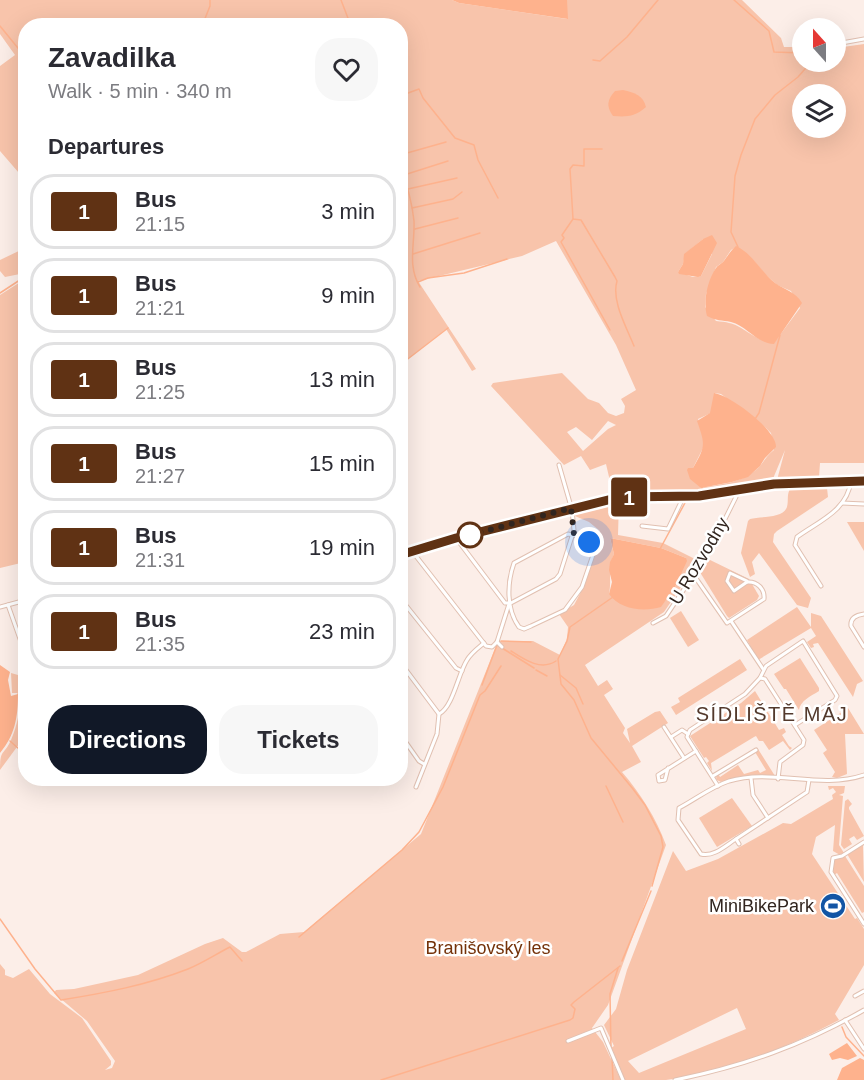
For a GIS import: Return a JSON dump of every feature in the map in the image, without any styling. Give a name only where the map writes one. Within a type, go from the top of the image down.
[{"type":"street","points":[[846,42],[864,39]]},
{"type":"street","points":[[509,604],[558,577],[574,534],[571,508],[559,465]]},
{"type":"street","points":[[821,586],[795,545],[795,541],[802,533],[833,513],[847,496],[851,480]]},
{"type":"street","points":[[408,552],[620,497],[712,495],[774,484],[864,481]]},
{"type":"street","name":"U Rozvodny","points":[[653,623],[666,616],[712,546],[736,497],[736,491]]},
{"type":"street","points":[[642,526],[668,529],[684,496]]},
{"type":"street","points":[[842,503],[864,504]]},
{"type":"street","points":[[412,551],[489,647],[497,642],[509,604],[514,563],[568,534],[574,534],[589,542],[594,552],[582,587],[566,610],[524,629],[515,622],[509,604],[505,603],[456,538]]},
{"type":"street","points":[[693,574],[727,623],[761,603],[765,597],[756,584],[730,573],[727,581],[734,591],[747,582]]},
{"type":"street","points":[[0,608],[18,602]]},
{"type":"street","points":[[8,605],[18,633]]},
{"type":"street","points":[[408,608],[456,668],[462,671]]},
{"type":"street","points":[[864,614],[854,617],[851,623],[864,647]]},
{"type":"street","points":[[731,621],[763,669]]},
{"type":"street","points":[[497,642],[502,647]]},
{"type":"street","points":[[718,786],[687,737],[690,730],[745,694],[760,678],[763,669],[803,642],[837,694],[835,700],[795,725]]},
{"type":"street","points":[[439,714],[447,709],[471,654],[484,643]]},
{"type":"street","points":[[408,673],[439,714],[436,734],[416,787]]},
{"type":"street","points":[[760,678],[765,679],[804,740],[803,745],[780,762],[778,779]]},
{"type":"street","points":[[664,727],[684,758]]},
{"type":"street","points":[[671,737],[682,730],[688,734]]},
{"type":"street","points":[[408,745],[419,761],[424,764]]},
{"type":"street","points":[[713,776],[756,750]]},
{"type":"street","points":[[668,768],[696,751]]},
{"type":"street","points":[[809,780],[807,792],[710,855],[701,854],[697,850],[678,820],[680,808],[729,781],[752,778],[839,781],[864,775]]},
{"type":"street","points":[[752,778],[753,795],[768,818]]},
{"type":"street","points":[[736,839],[739,844]]},
{"type":"street","points":[[832,859],[842,856],[864,842]]},
{"type":"street","points":[[835,852],[831,872],[864,924]]},
{"type":"street","points":[[855,996],[864,991]]},
{"type":"street","points":[[675,1080],[727,1069],[781,1051],[864,1010]]},
{"type":"street","points":[[846,1020],[864,1049]]},
{"type":"street","points":[[568,1041],[601,1028],[623,1080]]},
{"type":"green space","points":[[0,0],[452,0],[459,3],[567,19],[567,0],[742,0],[781,38],[784,47],[792,47],[792,72],[846,72],[846,47],[864,44],[864,463],[820,463],[819,477],[777,480],[785,450],[772,481],[708,491],[613,494],[606,464],[590,470],[581,456],[564,465],[491,386],[493,383],[562,373],[588,399],[599,403],[608,413],[616,416],[624,413],[625,406],[621,399],[636,390],[616,345],[556,241],[522,256],[418,281],[476,369],[472,371],[446,329],[408,359],[408,18],[18,18],[18,172],[0,151],[0,66],[15,55],[0,34]],"holes":[[[703,239],[712,254],[701,276],[693,277],[678,272],[685,254]],[[736,247],[755,262],[777,285],[791,291],[800,308],[774,343],[760,339],[734,324],[716,321],[705,307],[706,294],[716,267],[723,262],[731,250]],[[715,393],[721,394],[766,428],[771,433],[774,450],[758,468],[745,477],[701,488],[693,468],[705,444],[698,419],[711,413]],[[608,421],[616,425],[608,429],[583,451],[567,432],[576,427],[592,440]]]},
{"type":"green space","points":[[18,251],[18,274],[5,277],[0,271],[0,260]]},
{"type":"green space","points":[[18,283],[18,564],[0,568],[0,295]]},
{"type":"green space","points":[[820,484],[827,488],[828,497],[777,531],[773,542],[811,598],[808,608],[797,605],[759,553],[752,562],[755,574],[750,577],[741,553],[750,519],[781,514],[785,511],[791,487]]},
{"type":"green space","name":"Branišovský les","points":[[619,501],[618,535],[663,543],[699,561],[664,612],[585,665],[598,686],[607,680],[613,689],[604,695],[625,728],[623,733],[630,743],[627,729],[655,712],[660,711],[668,723],[632,746],[641,762],[622,772],[658,825],[666,845],[608,1005],[592,1028],[603,1042],[621,1080],[0,1080],[0,964],[5,970],[5,975],[13,978],[29,969],[50,994],[82,1018],[111,1061],[111,1065],[105,1070],[112,1068],[115,1061],[87,1021],[54,993],[56,990],[74,989],[138,975],[223,938],[242,952],[246,952],[280,934],[304,932],[421,834],[496,646],[500,641],[533,641],[560,655],[567,639],[568,627],[559,614],[574,605],[583,588],[595,554],[593,544],[600,531],[589,522],[575,516],[574,512]],"holes":[[[610,538],[661,548],[686,558],[675,587],[661,606],[609,594],[614,554]]]},
{"type":"green space","points":[[847,522],[864,522],[864,551]]},
{"type":"green space","points":[[706,558],[749,579],[759,596],[757,600],[729,618],[698,569]]},
{"type":"green space","points":[[797,607],[811,627],[811,613],[821,616],[863,681],[857,684],[853,697],[818,643],[813,644],[814,647],[811,648],[807,642],[816,636],[811,628],[758,660],[747,640]]},
{"type":"green space","points":[[681,611],[699,640],[688,647],[670,618]]},
{"type":"green space","points":[[800,658],[819,691],[804,701],[799,710],[774,674]]},
{"type":"green space","points":[[740,659],[747,670],[676,715],[671,707],[680,702],[678,698]]},
{"type":"green space","points":[[11,673],[18,675],[18,693],[12,693]]},
{"type":"green space","points":[[755,691],[779,730],[784,728],[786,732],[782,735],[792,748],[790,750],[783,741],[769,750],[756,736],[711,763],[712,771],[707,763],[709,761],[706,757],[704,758],[690,736],[741,703]]},
{"type":"green space","points":[[848,708],[864,734],[845,734],[847,774],[837,778],[832,777],[835,772],[823,753],[827,750],[814,730]]},
{"type":"green space","points":[[18,716],[18,746],[0,770],[2,755],[9,745]]},
{"type":"green space","points":[[758,749],[775,776],[742,776],[721,782],[717,780],[718,774],[720,777],[738,765],[744,774],[758,770],[760,773],[766,770],[755,752]]},
{"type":"green space","points":[[828,786],[845,786],[844,793],[839,795],[843,796],[839,845],[844,853],[840,855],[833,851],[835,825],[816,837],[812,854],[864,929],[864,965],[835,1014],[839,1020],[776,1050],[733,1065],[666,1080],[625,1080],[611,1048],[614,1046],[604,1025],[616,1009],[627,970],[673,851],[686,871],[718,859],[783,823],[791,824],[833,799],[832,795],[836,792],[833,788],[829,790]],"holes":[[[737,1008],[746,1029],[639,1073],[628,1061]]]},
{"type":"green space","points":[[732,798],[752,826],[717,847],[699,818]]},
{"type":"green space","points":[[848,799],[852,804],[849,809],[864,836],[857,840],[854,836],[849,839],[852,844],[844,849],[841,845],[845,801]]},
{"type":"green space","points":[[864,843],[863,846],[864,882],[847,854]]},
{"type":"green space","points":[[845,856],[864,886],[864,912],[862,913],[837,873],[834,875],[832,866],[835,859]]},
{"type":"shaded area","points":[[452,0],[567,0],[568,19],[459,3]]},
{"type":"shaded area","points":[[623,90],[638,95],[646,107],[630,116],[613,116],[608,106],[610,97],[615,91]]},
{"type":"shaded area","points":[[712,235],[717,243],[701,276],[679,274],[684,254]]},
{"type":"shaded area","points":[[736,246],[742,249],[775,283],[800,299],[802,303],[774,344],[762,341],[737,324],[707,316],[706,298],[710,279],[717,267]]},
{"type":"shaded area","points":[[714,393],[731,400],[751,414],[769,432],[776,447],[748,477],[701,488],[690,479],[687,470],[693,468],[702,450],[703,440],[697,421],[710,413]]},
{"type":"shaded area","points":[[610,538],[661,548],[686,558],[687,561],[675,587],[661,607],[633,608],[619,603],[609,594],[612,582],[610,562],[614,554]]},
{"type":"shaded area","points":[[0,665],[10,672],[8,680],[11,696],[18,694],[15,725],[0,753]]},
{"type":"shaded area","points":[[847,1043],[857,1056],[848,1060],[840,1058],[832,1060],[829,1054]]},
{"type":"shaded area","points":[[860,1058],[864,1060],[864,1080],[837,1080],[842,1068]]},
{"type":"waterway","points":[[205,18],[210,0]]},
{"type":"waterway","points":[[341,0],[348,18]]},
{"type":"waterway","points":[[593,60],[600,61],[627,37],[658,0]]},
{"type":"waterway","points":[[734,0],[769,31],[774,52],[792,53]]},
{"type":"waterway","points":[[0,26],[18,48]]},
{"type":"waterway","points":[[738,247],[731,232],[735,176],[741,155],[755,119],[775,95],[802,72]]},
{"type":"waterway","points":[[408,93],[419,89],[423,98],[455,138],[474,145],[478,160],[498,198]]},
{"type":"waterway","points":[[408,153],[446,142]]},
{"type":"waterway","points":[[602,149],[584,149],[584,166],[573,165],[570,169],[573,219],[581,220],[617,281],[618,306],[634,346]]},
{"type":"waterway","points":[[408,174],[448,161]]},
{"type":"waterway","points":[[408,189],[457,178]]},
{"type":"waterway","points":[[408,190],[414,221],[412,255],[414,271],[420,287]]},
{"type":"waterway","points":[[412,208],[453,199],[462,192]]},
{"type":"waterway","points":[[415,229],[458,218]]},
{"type":"waterway","points":[[573,219],[562,235],[564,238],[561,242],[610,330]]},
{"type":"waterway","points":[[413,254],[480,233]]},
{"type":"waterway","points":[[418,282],[428,278],[464,273],[507,259]]},
{"type":"waterway","points":[[0,293],[18,281]]},
{"type":"waterway","points":[[408,359],[448,328]]},
{"type":"waterway","points":[[755,419],[759,413],[780,335]]},
{"type":"waterway","points":[[702,487],[702,492]]},
{"type":"waterway","points":[[660,549],[686,501],[700,500]]},
{"type":"waterway","points":[[613,597],[570,627],[567,641],[558,659],[561,684],[574,700],[591,738],[645,805],[661,836],[663,847],[652,886]]},
{"type":"waterway","points":[[501,641],[531,642]]},
{"type":"waterway","points":[[482,685],[497,645]]},
{"type":"waterway","points":[[502,648],[534,668]]},
{"type":"waterway","points":[[511,651],[539,665],[556,661]]},
{"type":"waterway","points":[[299,937],[402,850],[419,832],[443,787],[480,695],[501,666]]},
{"type":"waterway","points":[[536,670],[547,676]]},
{"type":"waterway","points":[[560,675],[576,688],[583,704]]},
{"type":"waterway","points":[[10,741],[18,748]]},
{"type":"waterway","points":[[606,786],[623,822]]},
{"type":"waterway","points":[[622,961],[651,891]]},
{"type":"waterway","points":[[0,919],[35,969],[61,1000],[110,991],[173,975],[194,967],[230,947],[242,961]]},
{"type":"waterway","points":[[381,1080],[570,1020],[573,1018],[575,1009],[571,1005],[620,966]]},
{"type":"waterway","points":[[611,1049],[610,994],[618,968]]},
{"type":"waterway","points":[[842,1027],[846,1037],[864,1056]]},
{"type":"waterway","points":[[612,1057],[613,1080]]},
{"type":"bus line","name":"1","points":[[408,553],[456,538],[620,497],[699,496],[774,484],[864,481]]},
{"type":"place","name":"MiniBikePark","points":[[833,906]]},
{"type":"district","name":"SÍDLIŠTĚ MÁJ","points":[[772,714]]},
{"type":"route","points":[[470,535],[571,508],[574,534],[589,542]]}]
